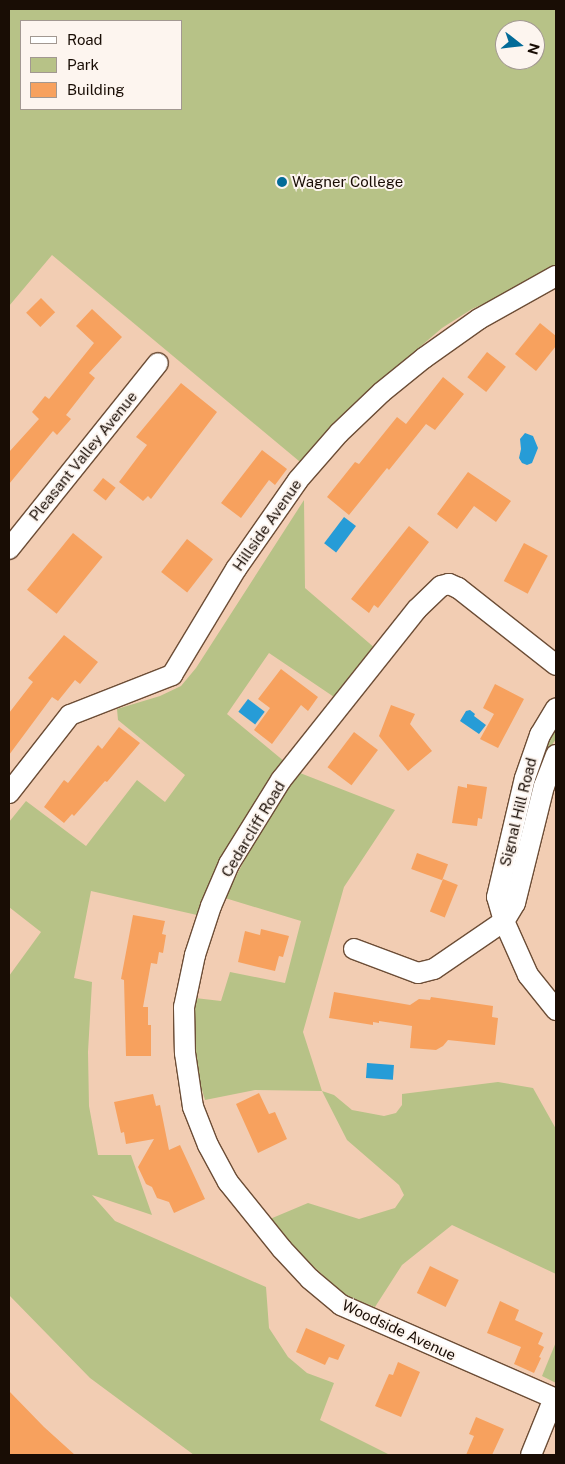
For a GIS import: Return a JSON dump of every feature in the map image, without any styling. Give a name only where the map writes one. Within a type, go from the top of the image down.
[{"type":"street","name":"Hillside Avenue","points":[[9,793],[70,715],[172,675],[236,569],[292,488],[339,433],[382,392],[424,358],[479,318],[556,276]]},
{"type":"street","name":"Pleasant Valley Avenue","points":[[9,549],[158,363]]},
{"type":"street","name":"Cedarcliff Road","points":[[228,1182],[208,1145],[193,1107],[185,1053],[184,1007],[195,955],[211,906],[229,864],[281,780],[417,609],[441,586],[449,584],[458,588],[556,665]]},
{"type":"street","name":"Signal Hill Road","points":[[556,708],[540,735],[530,763],[497,898],[504,921],[528,976],[556,1010]]},
{"type":"street","points":[[530,763],[553,763]]},
{"type":"street","name":"Signal Hill Road","points":[[354,949],[418,973],[434,968],[504,921],[515,903],[553,763]]},
{"type":"street","name":"Woodside Avenue","points":[[228,1182],[282,1249],[310,1279],[341,1305],[555,1399]]},
{"type":"street","points":[[531,1455],[555,1399]]},
{"type":"green space","name":"Wagner College","points":[[9,9],[556,9],[556,271],[472,309],[442,328],[372,388],[305,466],[52,255],[9,306]]},
{"type":"green space","points":[[304,500],[305,588],[376,649],[337,699],[269,653],[227,714],[285,762],[224,856],[197,915],[91,891],[74,978],[92,982],[88,1052],[89,1106],[98,1155],[131,1155],[152,1215],[92,1195],[115,1221],[266,1287],[269,1328],[288,1357],[307,1373],[334,1383],[320,1420],[390,1455],[194,1455],[90,1378],[9,1295],[9,976],[41,932],[9,907],[9,822],[26,801],[86,846],[137,780],[165,802],[185,775],[118,720],[117,709],[160,696],[181,686],[196,668]]},
{"type":"green space","points":[[556,717],[556,739],[549,749],[543,750]]},
{"type":"green space","points":[[300,773],[395,810],[344,887],[303,1032],[322,1091],[255,1090],[205,1100],[197,1073],[191,1031],[195,998],[221,1001],[230,972],[285,983],[301,921],[225,898],[276,805]]},
{"type":"green space","points":[[498,1082],[533,1088],[556,1129],[556,1274],[452,1225],[402,1265],[375,1307],[345,1296],[291,1245],[270,1219],[308,1203],[359,1219],[395,1208],[404,1195],[399,1185],[347,1140],[322,1091],[334,1095],[352,1110],[384,1116],[396,1113],[402,1105],[402,1094]]},
{"type":"green space","points":[[556,1342],[556,1383],[542,1376]]},
{"type":"water","points":[[525,433],[533,436],[538,448],[532,463],[527,465],[522,463],[519,458],[521,449],[520,439]]},
{"type":"water","points":[[344,517],[356,526],[336,552],[324,543]]},
{"type":"water","points":[[248,699],[265,712],[255,724],[238,712]]},
{"type":"water","points":[[470,710],[475,714],[474,716],[486,725],[479,734],[460,721],[466,711]]},
{"type":"water","points":[[367,1063],[394,1065],[393,1080],[366,1078]]},
{"type":"building","points":[[41,298],[55,312],[40,327],[26,313]]},
{"type":"building","points":[[92,309],[122,337],[89,373],[95,378],[66,415],[71,419],[57,435],[53,431],[9,484],[9,452],[39,419],[32,412],[45,396],[49,399],[94,343],[76,326]]},
{"type":"building","points":[[540,323],[556,336],[556,346],[536,371],[515,354]]},
{"type":"building","points":[[487,352],[506,367],[486,392],[467,377]]},
{"type":"building","points":[[443,377],[464,394],[435,430],[426,424],[349,515],[327,497],[355,462],[359,464],[397,417],[406,424]]},
{"type":"building","points":[[181,383],[217,412],[151,499],[148,496],[143,501],[119,482],[147,445],[136,437]]},
{"type":"building","points":[[262,450],[287,469],[275,485],[269,480],[241,518],[221,503]]},
{"type":"building","points":[[468,472],[511,501],[496,522],[474,506],[457,529],[437,514]]},
{"type":"building","points":[[103,478],[116,488],[106,500],[93,491]]},
{"type":"building","points":[[409,526],[429,542],[378,608],[374,605],[369,613],[351,599]]},
{"type":"building","points":[[73,533],[103,557],[57,614],[27,590]]},
{"type":"building","points":[[187,539],[213,559],[187,592],[161,572]]},
{"type":"building","points":[[524,543],[548,556],[528,594],[504,581]]},
{"type":"building","points":[[64,635],[98,662],[80,684],[75,680],[58,701],[52,697],[9,755],[9,713],[33,682],[28,678]]},
{"type":"building","points":[[281,669],[318,697],[308,711],[301,705],[272,744],[254,730],[270,708],[258,699]]},
{"type":"building","points":[[495,684],[524,699],[498,748],[480,739],[494,714],[483,708]]},
{"type":"building","points":[[391,705],[415,714],[410,724],[432,751],[408,771],[379,736]]},
{"type":"building","points":[[119,727],[140,743],[107,782],[105,781],[74,816],[72,814],[64,823],[44,807],[64,780],[68,783],[98,745],[102,749]]},
{"type":"building","points":[[354,732],[378,750],[351,785],[328,767]]},
{"type":"building","points":[[467,784],[487,787],[482,819],[478,818],[477,826],[452,823],[458,786],[467,788]]},
{"type":"building","points":[[417,853],[448,864],[442,880],[411,869]]},
{"type":"building","points":[[443,879],[458,885],[445,917],[430,911]]},
{"type":"building","points":[[133,915],[165,921],[162,934],[166,935],[163,953],[159,952],[157,964],[151,963],[143,1007],[148,1007],[148,1025],[151,1025],[151,1056],[126,1056],[124,980],[121,979]]},
{"type":"building","points":[[261,929],[289,936],[283,957],[279,956],[275,971],[238,962],[245,931],[260,935]]},
{"type":"building","points":[[334,992],[410,1005],[419,999],[430,1000],[431,997],[493,1006],[492,1017],[498,1018],[495,1045],[448,1040],[436,1050],[410,1048],[412,1026],[379,1021],[379,1023],[373,1022],[373,1025],[329,1018]]},
{"type":"building","points":[[259,1093],[269,1114],[275,1112],[287,1139],[258,1153],[236,1104]]},
{"type":"building","points":[[153,1094],[156,1106],[160,1105],[169,1150],[180,1145],[205,1199],[174,1213],[169,1202],[157,1198],[152,1187],[146,1184],[138,1167],[154,1139],[126,1144],[124,1132],[121,1133],[114,1102]]},
{"type":"building","points":[[430,1266],[459,1280],[446,1307],[417,1293]]},
{"type":"building","points":[[500,1301],[519,1310],[515,1320],[543,1333],[538,1344],[544,1347],[534,1373],[514,1364],[521,1347],[487,1333]]},
{"type":"building","points":[[306,1328],[345,1345],[338,1360],[329,1357],[325,1365],[296,1352]]},
{"type":"building","points":[[398,1362],[420,1372],[401,1417],[375,1406],[389,1374],[393,1375]]},
{"type":"building","points":[[9,1391],[44,1427],[75,1455],[9,1455]]},
{"type":"building","points":[[476,1417],[504,1429],[492,1455],[466,1455],[474,1436],[469,1434]]},
{"type":"place","name":"Wagner College","points":[[282,182]]}]
